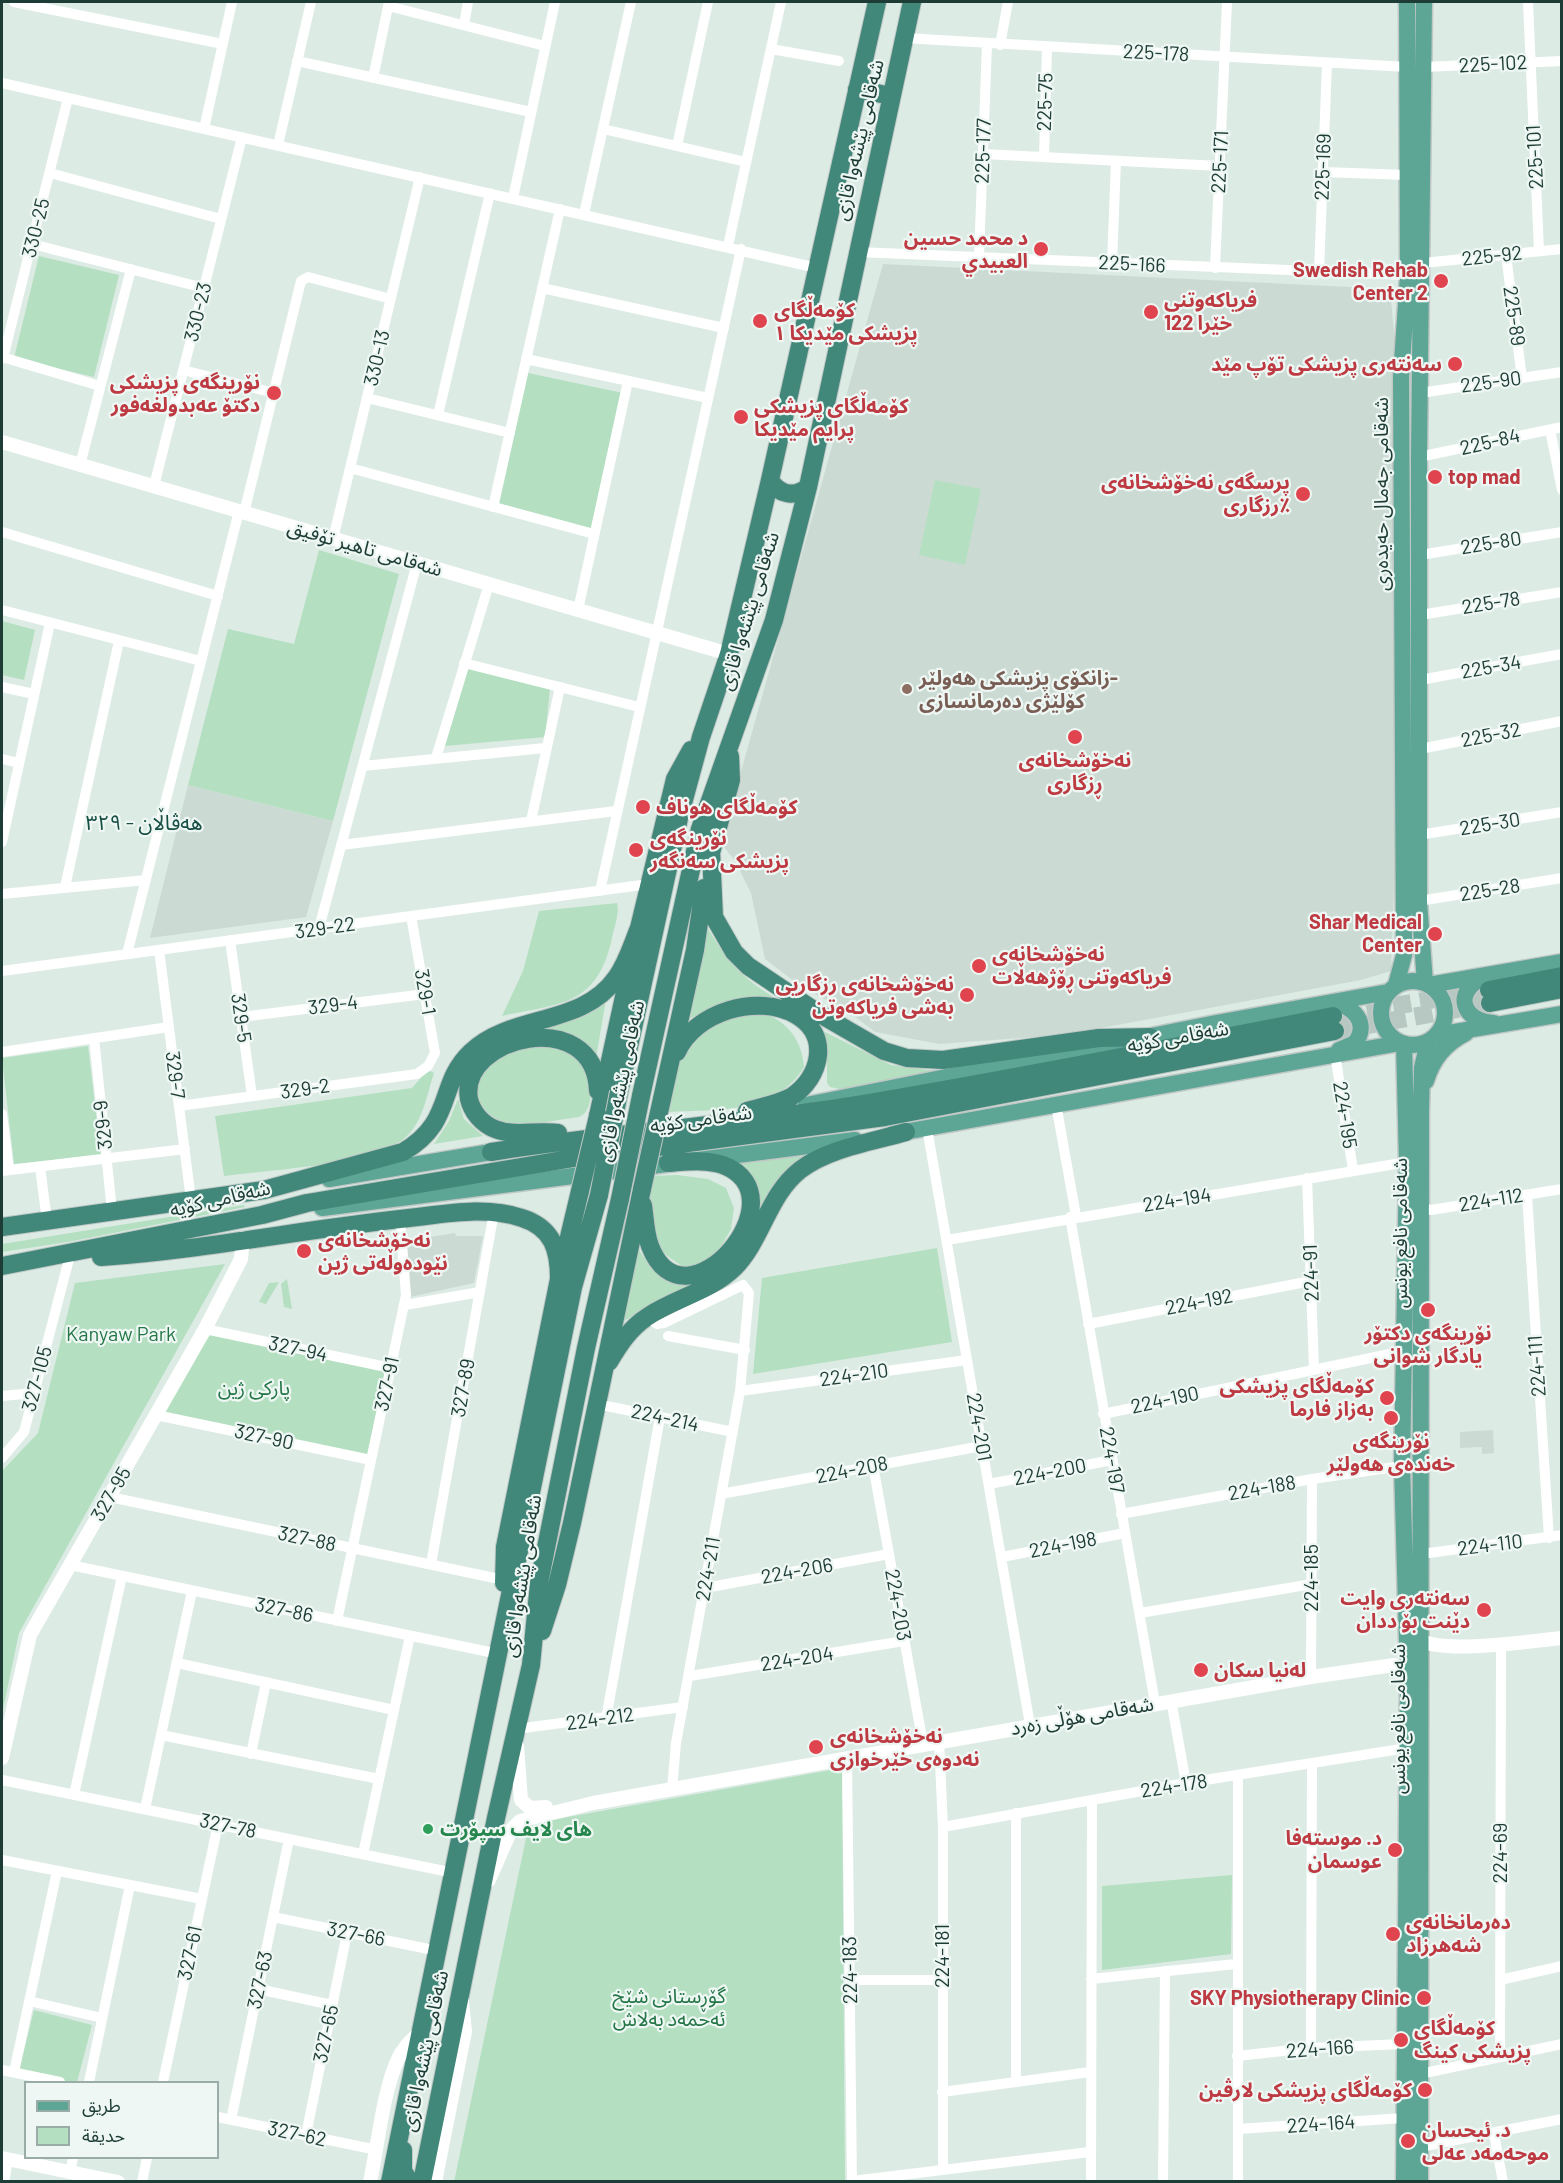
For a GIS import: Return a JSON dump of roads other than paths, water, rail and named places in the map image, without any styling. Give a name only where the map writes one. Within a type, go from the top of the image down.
[{"type":"highway","name":"شەقامی پێشەوا قازی","points":[[390,2181],[573,1287],[599,1196],[619,1092],[679,818],[701,737],[729,654],[877,2]]},
{"type":"highway","name":"شەقامی پێشەوا قازی","points":[[422,2181],[478,1904],[531,1665],[539,1583],[586,1347],[700,829],[774,620],[808,488],[912,2]]},
{"type":"highway","points":[[857,89],[891,96]]},
{"type":"highway","points":[[770,480],[780,491],[787,494],[802,492],[808,488]]},
{"type":"highway","points":[[506,1614],[505,1547],[559,1279],[675,778],[701,737]]},
{"type":"highway","points":[[531,1665],[557,1585],[695,951],[711,850],[731,780],[728,749]]},
{"type":"highway","points":[[711,850],[714,917],[734,952],[748,966],[818,1014],[884,1051],[907,1058],[943,1060],[1099,1038],[1150,1037]]},
{"type":"highway","points":[[264,1190],[393,1156],[412,1147],[435,1125],[458,1069],[472,1051],[508,1030],[567,1013],[599,996],[620,972],[639,928]]},
{"type":"highway","points":[[1562,976],[1490,996],[1562,989]]},
{"type":"highway","points":[[668,1070],[690,1032],[704,1020],[721,1013],[751,1007],[778,1009],[797,1015],[814,1033],[819,1048],[818,1065],[807,1083],[796,1093],[783,1101],[696,1126]]},
{"type":"highway","name":"شەقامی کۆیە","points":[[4,1265],[262,1215],[307,1203],[574,1158],[674,1137],[696,1126],[873,1102],[1333,1017]]},
{"type":"highway","name":"شەقامی کۆیە","points":[[491,1152],[584,1137],[674,1137],[885,1117],[1333,1017]]},
{"type":"highway","points":[[584,1137],[552,1132],[507,1132],[489,1126],[476,1115],[470,1103],[469,1083],[474,1068],[489,1054],[516,1042],[551,1039],[573,1044],[591,1060],[596,1070],[598,1116]]},
{"type":"highway","points":[[602,1374],[622,1341],[646,1317],[700,1291],[732,1269],[751,1245],[782,1189],[800,1170],[826,1156],[906,1132]]},
{"type":"highway","points":[[642,1188],[648,1239],[653,1252],[666,1268],[679,1274],[695,1275],[710,1270],[723,1260],[739,1240],[748,1217],[750,1203],[743,1182],[731,1169],[714,1163],[668,1163]]},
{"type":"highway","name":"شەقامی کۆیە","points":[[2,1227],[264,1190]]},
{"type":"highway","points":[[4,1265],[69,1258],[143,1254],[243,1239],[483,1210],[524,1218],[548,1235],[559,1254],[559,1279]]},
{"type":"highway","points":[[404,2116],[403,2171],[410,2181]]},
{"type":"main road","name":"شەقامی جەمال حەیدەری","points":[[1392,989],[1404,955],[1401,909],[1414,625],[1420,555],[1419,457],[1423,263],[1415,67],[1407,2]]},
{"type":"main road","name":"شەقامی جەمال حەیدەری","points":[[1424,2],[1415,67],[1407,175],[1408,275],[1401,377],[1414,625],[1420,680],[1419,902],[1427,984]]},
{"type":"main road","points":[[1363,997],[1382,986],[1391,975],[1401,909]]},
{"type":"main road","points":[[1420,929],[1430,964],[1437,973],[1451,977],[1498,973]]},
{"type":"main road","name":"شەقامی کۆیە","points":[[728,1122],[1150,1037],[1333,1017],[1363,997],[1410,981],[1427,984],[1562,962]]},
{"type":"main road","points":[[1498,973],[1468,987],[1464,998],[1465,1007],[1482,1022],[1511,1023]]},
{"type":"main road","points":[[1427,984],[1440,996],[1445,1007],[1445,1019],[1432,1038]]},
{"type":"main road","points":[[1392,989],[1381,1007],[1382,1023],[1391,1037],[1402,1043]]},
{"type":"main road","points":[[1331,1058],[1352,1046],[1359,1038],[1361,1029],[1358,1016],[1352,1009],[1333,1017]]},
{"type":"main road","name":"شەقامی کۆیە","points":[[262,1215],[458,1192],[906,1132],[1056,1104],[1331,1058],[1402,1043],[1414,1045],[1432,1038],[1562,1014]]},
{"type":"main road","points":[[1421,1112],[1427,1079],[1434,1061],[1449,1044],[1475,1029]]},
{"type":"main road","name":"شەقامی نافع یونس","points":[[1420,2181],[1420,2074],[1412,1970],[1407,1748],[1401,1670],[1413,1644],[1419,1551],[1422,1068],[1432,1038]]},
{"type":"main road","name":"شەقامی نافع یونس","points":[[1402,1043],[1406,1064],[1407,1162],[1402,1466],[1413,1644],[1420,1663],[1412,1970],[1403,2044],[1404,2181]]},
{"type":"main road","points":[[1331,1058],[1384,1054],[1406,1064]]},
{"type":"main road","name":"شەقامی کۆیە","points":[[264,1190],[491,1152]]},
{"type":"street","points":[[14,2],[223,44]]},
{"type":"street","points":[[204,129],[232,2]]},
{"type":"street","points":[[278,145],[311,2]]},
{"type":"street","points":[[464,25],[468,2]]},
{"type":"street","points":[[513,198],[555,2]]},
{"type":"street","points":[[584,214],[631,2]]},
{"type":"street","points":[[677,146],[708,2]]},
{"type":"street","points":[[728,246],[781,2]]},
{"type":"street","points":[[1000,45],[1008,2]]},
{"type":"street","name":"225-171","points":[[1215,268],[1227,2]]},
{"type":"street","name":"225-101","points":[[1528,2],[1539,251]]},
{"type":"street","points":[[373,78],[389,4],[545,46]]},
{"type":"street","name":"225-178","points":[[904,38],[1415,67]]},
{"type":"street","name":"225-177","points":[[979,257],[987,44]]},
{"type":"street","name":"225-75","points":[[1044,158],[1047,47]]},
{"type":"street","points":[[771,49],[839,62]]},
{"type":"street","points":[[297,61],[531,112]]},
{"type":"street","name":"225-102","points":[[1415,67],[1562,61]]},
{"type":"street","name":"225-169","points":[[1319,272],[1327,63]]},
{"type":"street","points":[[2,83],[817,268]]},
{"type":"street","name":"330-25","points":[[2,358],[68,98]]},
{"type":"street","points":[[603,129],[746,162]]},
{"type":"street","name":"330-23","points":[[154,486],[242,137]]},
{"type":"street","points":[[983,154],[1220,166]]},
{"type":"street","points":[[1112,263],[1116,161]]},
{"type":"street","points":[[1323,172],[1407,175]]},
{"type":"street","points":[[50,173],[221,219]]},
{"type":"street","name":"330-13","points":[[333,539],[420,177]]},
{"type":"street","points":[[438,416],[490,193]]},
{"type":"street","points":[[493,507],[560,208]]},
{"type":"street","points":[[32,244],[204,288]]},
{"type":"street","points":[[600,891],[741,249]]},
{"type":"street","name":"225-92","points":[[1423,263],[1562,249]]},
{"type":"street","name":"225-166","points":[[857,252],[1408,275]]},
{"type":"street","name":"225-89","points":[[1506,255],[1522,378]]},
{"type":"street","points":[[80,465],[131,269]]},
{"type":"street","points":[[127,954],[218,596],[274,393],[301,281],[308,277],[391,299]]},
{"type":"street","points":[[542,288],[724,327]]},
{"type":"street","points":[[2,358],[100,386]]},
{"type":"street","points":[[526,359],[708,398]]},
{"type":"street","points":[[183,370],[274,393]]},
{"type":"street","name":"225-90","points":[[1420,393],[1562,372]]},
{"type":"street","points":[[578,610],[628,381]]},
{"type":"street","points":[[367,398],[510,433]]},
{"type":"street","points":[[1556,428],[1562,490]]},
{"type":"street","name":"225-84","points":[[1419,457],[1556,428]]},
{"type":"street","name":"شەقامی تاهیر تۆفیق","points":[[2,442],[729,654]]},
{"type":"street","points":[[350,468],[594,534]]},
{"type":"street","points":[[2,532],[218,596]]},
{"type":"street","name":"225-80","points":[[1420,555],[1562,532]]},
{"type":"street","points":[[319,928],[417,563]]},
{"type":"street","points":[[436,758],[489,584]]},
{"type":"street","name":"225-78","points":[[1414,625],[1562,592]]},
{"type":"street","points":[[2,610],[201,661]]},
{"type":"street","points":[[2,840],[50,623]]},
{"type":"street","points":[[65,887],[119,641]]},
{"type":"street","name":"225-34","points":[[1420,680],[1562,654]]},
{"type":"street","points":[[464,663],[639,707]]},
{"type":"street","points":[[2,687],[34,694]]},
{"type":"street","points":[[531,821],[560,687]]},
{"type":"street","name":"225-32","points":[[1420,749],[1562,721]]},
{"type":"street","points":[[363,766],[545,748]]},
{"type":"street","points":[[2,759],[19,763]]},
{"type":"street","points":[[341,845],[616,811]]},
{"type":"street","name":"225-30","points":[[1419,835],[1562,812]]},
{"type":"street","name":"225-28","points":[[1419,902],[1562,878]]},
{"type":"street","points":[[2,894],[146,880]]},
{"type":"street","name":"329-22","points":[[2,971],[649,884]]},
{"type":"street","name":"329-1","points":[[411,916],[435,1053],[428,1066]]},
{"type":"street","name":"329-5","points":[[230,940],[252,1096]]},
{"type":"street","name":"329-7","points":[[159,950],[191,1200]]},
{"type":"street","name":"329-4","points":[[241,1017],[425,994]]},
{"type":"street","points":[[2,1052],[169,1027]]},
{"type":"street","name":"329-9","points":[[94,1038],[112,1212]]},
{"type":"street","name":"224-195","points":[[1331,1058],[1353,1170]]},
{"type":"street","name":"329-2","points":[[179,1106],[417,1074],[428,1066]]},
{"type":"street","name":"224-197","points":[[1056,1104],[1088,1324],[1155,1703]]},
{"type":"street","points":[[2,1114],[5,1171],[185,1149]]},
{"type":"street","name":"224-201","points":[[927,1128],[1030,1725]]},
{"type":"street","name":"224-194","points":[[947,1240],[1407,1162]]},
{"type":"street","points":[[40,1167],[47,1221]]},
{"type":"street","name":"224-91","points":[[1307,1178],[1314,1369]]},
{"type":"street","name":"224-112","points":[[1421,1208],[1431,1210],[1562,1189]]},
{"type":"street","name":"224-111","points":[[1527,1195],[1549,1538]]},
{"type":"street","name":"327-89","points":[[431,1564],[494,1212]]},
{"type":"street","name":"327-91","points":[[337,1621],[405,1305],[400,1219]]},
{"type":"street","name":"327-95","points":[[2,1758],[30,1635],[205,1329],[241,1259],[243,1239]]},
{"type":"street","name":"327-105","points":[[2,1458],[24,1432],[69,1258]]},
{"type":"street","name":"224-192","points":[[1088,1324],[1311,1281]]},
{"type":"street","name":"224-211","points":[[646,1317],[657,1324],[664,1323],[743,1286],[749,1293],[740,1391],[675,1751],[672,1789]]},
{"type":"street","points":[[405,1305],[480,1292]]},
{"type":"street","name":"327-94","points":[[205,1329],[391,1368]]},
{"type":"street","points":[[668,1336],[745,1350]]},
{"type":"street","name":"224-190","points":[[1103,1414],[1404,1351]]},
{"type":"street","name":"224-210","points":[[740,1391],[967,1360]]},
{"type":"street","points":[[2,1396],[34,1392]]},
{"type":"street","name":"224-214","points":[[597,1404],[733,1432]]},
{"type":"street","name":"327-90","points":[[156,1415],[371,1460]]},
{"type":"street","points":[[606,1719],[660,1417]]},
{"type":"street","name":"224-208","points":[[722,1494],[982,1446]]},
{"type":"street","name":"224-200","points":[[989,1484],[1112,1460]]},
{"type":"street","name":"224-203","points":[[873,1465],[923,1744]]},
{"type":"street","name":"224-188","points":[[1122,1514],[1312,1479],[1402,1466]]},
{"type":"street","name":"224-185","points":[[1311,1677],[1312,1479]]},
{"type":"street","name":"327-88","points":[[110,1497],[504,1580]]},
{"type":"street","name":"224-198","points":[[1002,1557],[1125,1533]]},
{"type":"street","name":"224-110","points":[[1419,1551],[1429,1553],[1562,1535]]},
{"type":"street","name":"224-206","points":[[705,1588],[889,1554]]},
{"type":"street","name":"327-86","points":[[70,1565],[499,1654]]},
{"type":"street","points":[[74,1795],[122,1576]]},
{"type":"street","points":[[1140,1613],[1312,1584]]},
{"type":"street","points":[[145,1809],[192,1591]]},
{"type":"street","points":[[363,1854],[410,1636]]},
{"type":"street","points":[[1413,1644],[1449,1647],[1562,1638]]},
{"type":"street","name":"224-204","points":[[690,1676],[904,1641]]},
{"type":"street","points":[[1420,1663],[1439,1654],[1562,1643]]},
{"type":"street","name":"224-69","points":[[1500,2056],[1501,1649]]},
{"type":"street","points":[[177,1663],[394,1710]]},
{"type":"street","name":"شەقامی هۆڵی زەرد","points":[[478,1904],[515,1825],[529,1817],[593,1803],[1171,1700],[1311,1677],[1401,1670]]},
{"type":"street","points":[[251,1754],[266,1682]]},
{"type":"street","points":[[1171,1700],[1186,1783]]},
{"type":"street","name":"224-212","points":[[516,1729],[606,1719],[683,1707]]},
{"type":"street","name":"شەقامی هۆڵی زەرد","points":[[516,1729],[519,1793],[523,1803],[535,1808],[593,1803]]},
{"type":"street","points":[[161,1735],[379,1779]]},
{"type":"street","name":"224-181","points":[[939,1741],[943,1827],[943,2170]]},
{"type":"street","name":"224-178","points":[[943,1827],[1186,1783],[1407,1748]]},
{"type":"street","name":"224-183","points":[[847,1758],[852,2181]]},
{"type":"street","points":[[1311,2048],[1312,1764]]},
{"type":"street","points":[[1238,1776],[1236,1964],[1238,2181]]},
{"type":"street","name":"327-78","points":[[2,1780],[454,1873]]},
{"type":"street","points":[[1090,2181],[1092,1800]]},
{"type":"street","points":[[1016,1813],[1016,2082]]},
{"type":"street","name":"327-61","points":[[163,2081],[218,1824]]},
{"type":"street","name":"327-63","points":[[231,2120],[289,1839]]},
{"type":"street","points":[[2,1860],[202,1899]]},
{"type":"street","points":[[14,2072],[57,1871]]},
{"type":"street","points":[[89,2081],[130,1885]]},
{"type":"street","name":"327-66","points":[[273,1917],[438,1951]]},
{"type":"street","name":"327-65","points":[[306,2135],[347,1933]]},
{"type":"street","points":[[1091,1980],[1236,1964]]},
{"type":"street","points":[[1500,1980],[1562,1966]]},
{"type":"street","points":[[1163,2181],[1165,1971]]},
{"type":"street","points":[[850,1980],[942,1980]]},
{"type":"street","points":[[258,1989],[332,2004]]},
{"type":"street","points":[[435,2181],[465,2032],[460,1991]]},
{"type":"street","points":[[29,2001],[102,2018]]},
{"type":"street","points":[[370,2181],[398,2058],[422,2030]]},
{"type":"street","name":"224-166","points":[[1237,2056],[1311,2048],[1403,2044]]},
{"type":"street","points":[[1420,2074],[1562,2044]]},
{"type":"street","points":[[2,2070],[55,2081]]},
{"type":"street","points":[[942,2092],[1090,2072]]},
{"type":"street","name":"327-62","points":[[219,2117],[377,2150]]},
{"type":"street","name":"224-164","points":[[1238,2129],[1404,2118]]},
{"type":"street","points":[[1420,2147],[1562,2119]]},
{"type":"street","points":[[1494,2134],[1503,2181]]},
{"type":"street","points":[[852,2181],[1090,2152]]},
{"type":"street","points":[[4,2181],[5,2159],[77,2176],[118,2181]]},
{"type":"street","points":[[73,2159],[77,2176]]},
{"type":"street","points":[[142,2181],[147,2159]]},
{"type":"tunnel","points":[[1340,1015],[1489,990]]},
{"type":"tunnel","points":[[1335,1031],[1490,1003]]},
{"type":"place","name":"د محمد حسين العبيدي","points":[[1041,249]]},
{"type":"place","name":"Swedish Rehab Center 2","points":[[1441,281]]},
{"type":"place","name":"فریاکەوتنی خێرا 122","points":[[1151,312]]},
{"type":"place","name":"کۆمەڵگای پزیشکی مێدیکا ١","points":[[760,321]]},
{"type":"place","name":"سەنتەری پزیشکی تۆپ مێد","points":[[1455,364]]},
{"type":"place","name":"نۆرینگەی پزیشکی دکتۆ عەبدولغەفور","points":[[274,393]]},
{"type":"place","name":"کۆمەڵگای پزیشکی پرایم مێدیکا","points":[[741,417]]},
{"type":"place","name":"top mad","points":[[1435,477]]},
{"type":"place","name":"پرسگەی نەخۆشخانەی رزگاری٪","points":[[1303,494]]},
{"type":"place","name":"زانکۆی پزیشکی هەولێر- کۆلێژی دەرمانسازی","points":[[907,689]]},
{"type":"place","name":"نەخۆشخانەی ڕزگاری","points":[[1075,737]]},
{"type":"place","name":"کۆمەڵگای هوناف","points":[[643,807]]},
{"type":"place","name":"نۆرینگەی پزیشکی سەنگەر","points":[[636,850]]},
{"type":"place","name":"Shar Medical Center","points":[[1435,934]]},
{"type":"place","name":"نەخۆشخانەی فریاکەوتنی ڕۆژهەڵات","points":[[979,966]]},
{"type":"place","name":"نەخۆشخانەی رزگاریی بەشی فریاکەوتن","points":[[967,995]]},
{"type":"place","name":"نەخۆشخانەی نێودەوڵەتی ژین","points":[[304,1251]]},
{"type":"place","name":"نۆرینگەی دکتۆر یادگار شوانی","points":[[1428,1310]]},
{"type":"place","name":"کۆمەڵگای پزیشکی بەزاز فارما","points":[[1387,1398]]},
{"type":"place","name":"نۆرینگەی خەندەی هەولێر","points":[[1391,1418]]},
{"type":"place","name":"سەنتەری وایت دێنت بۆ ددان","points":[[1484,1610]]},
{"type":"place","name":"لەنیا سکان","points":[[1201,1670]]},
{"type":"place","name":"نەخۆشخانەی نەدوەی خێرخوازی","points":[[816,1747]]},
{"type":"place","name":"های لایف سپۆرت","points":[[428,1829]]},
{"type":"place","name":"د. موستەفا عوسمان","points":[[1395,1850]]},
{"type":"place","name":"دەرمانخانەی شەهرزاد","points":[[1393,1934]]},
{"type":"place","name":"SKY Physiotherapy Clinic","points":[[1424,1998]]},
{"type":"place","name":"کۆمەڵگای پزیشکی کینگ","points":[[1401,2040]]},
{"type":"place","name":"کۆمەڵگای پزیشکی لارڤین","points":[[1425,2090]]},
{"type":"place","name":"د. ئیحسان موحەمەد عەلی","points":[[1408,2141]]},
{"type":"district","name":"هەڤاڵان - ٣٢٩","points":[[144,823]]},
{"type":"park label","name":"Kanyaw Park","points":[[121,1334]]},
{"type":"park label","name":"پارکی ژین","points":[[254,1388]]},
{"type":"park label","name":"گۆڕستانی شێخ ئەحمەد بەلاش","points":[[669,2008]]}]
